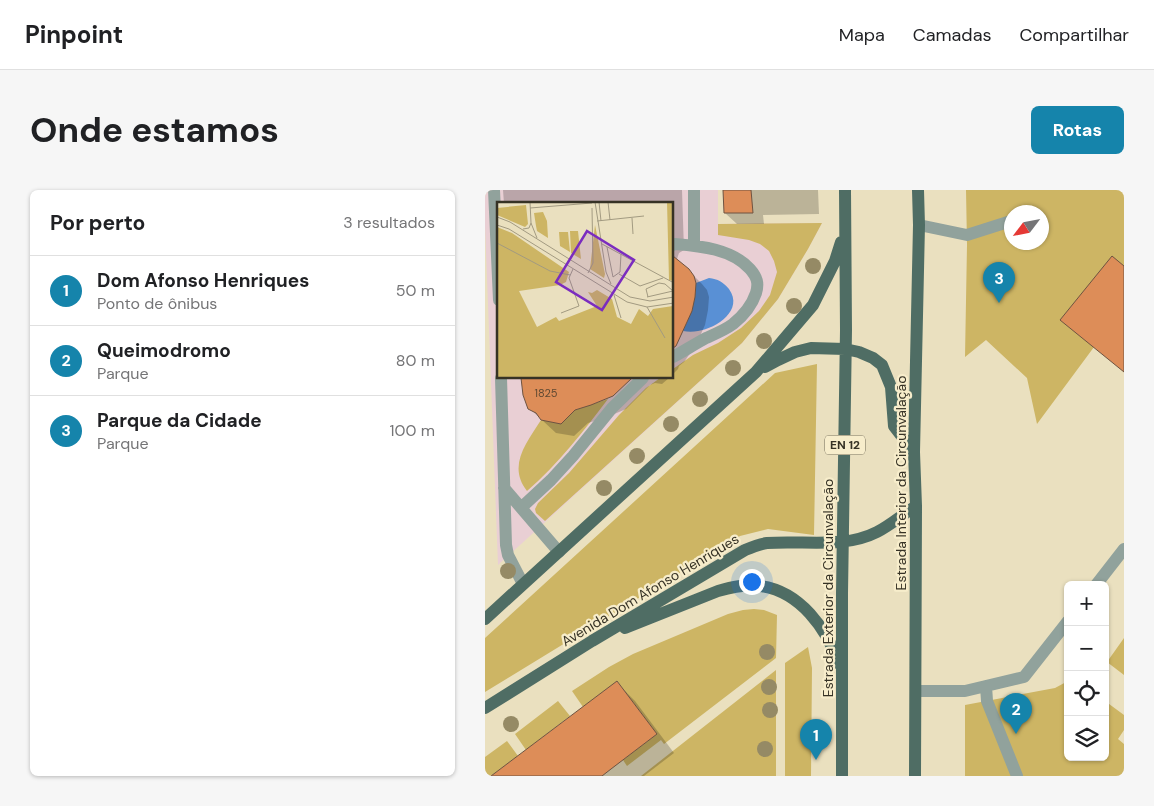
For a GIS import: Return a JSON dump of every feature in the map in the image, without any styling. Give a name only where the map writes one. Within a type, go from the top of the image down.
[{"type":"main road","name":"Estrada Exterior da Circunvalação","points":[[842,776],[845,190]]},
{"type":"main road","name":"Estrada Interior da Circunvalação","points":[[915,776],[916,506],[914,452],[919,190]]},
{"type":"main road","points":[[485,619],[756,372],[813,305],[835,261],[845,225]]},
{"type":"main road","points":[[756,372],[795,352],[811,348],[845,349],[873,358],[882,365],[891,387],[894,426],[914,452]]},
{"type":"main road","name":"Avenida Dom Afonso Henriques","points":[[485,708],[592,641],[745,550],[766,543],[807,543],[860,538],[877,532],[916,506]]},
{"type":"main road","points":[[592,641],[718,591],[745,585],[760,586],[775,589],[799,602],[815,620],[834,650],[843,674]]},
{"type":"street","points":[[495,190],[497,245]]},
{"type":"street","points":[[694,190],[694,246]]},
{"type":"street","points":[[919,225],[967,235],[1004,223]]},
{"type":"street","points":[[674,244],[715,249],[743,261],[756,276],[759,286],[754,299],[745,313],[733,324],[674,356]]},
{"type":"street","points":[[501,379],[506,545],[508,555],[523,584]]},
{"type":"street","points":[[522,507],[551,480],[612,408],[642,379]]},
{"type":"street","points":[[504,488],[559,552]]},
{"type":"street","points":[[1099,581],[1124,549]]},
{"type":"street","points":[[916,691],[965,691],[1024,677],[1064,626]]},
{"type":"street","points":[[986,686],[987,701],[1017,776]]},
{"type":"shaded area","points":[[485,190],[718,190],[718,224],[822,223],[778,299],[742,343],[498,565]]},
{"type":"shaded area","points":[[966,190],[1124,190],[1124,266],[1061,320],[1094,347],[1037,424],[1027,378],[986,340],[965,357]]},
{"type":"shaded area","points":[[822,223],[778,299],[742,343],[545,521],[536,513],[535,509],[538,503],[569,473],[619,415],[646,388],[659,379],[674,379],[674,368],[693,355],[718,343],[741,328],[759,311],[770,295],[777,272],[769,251],[760,244],[749,240],[718,235],[718,224]]},
{"type":"shaded area","points":[[817,364],[814,535],[768,529],[740,536],[485,692],[485,638],[775,373]]},
{"type":"shaded area","points":[[608,399],[560,459],[527,491],[521,482],[519,463],[525,446],[541,420],[561,423],[575,410]]},
{"type":"shaded area","points":[[754,609],[764,610],[777,615],[776,658],[664,744],[661,740],[627,766],[623,760],[657,734],[617,681],[583,707],[572,691],[633,654],[728,614]]},
{"type":"shaded area","points":[[1124,638],[1124,675],[1109,664],[1109,659]]},
{"type":"shaded area","points":[[808,647],[812,668],[811,776],[785,776],[785,663]]},
{"type":"shaded area","points":[[776,670],[776,776],[641,776]]},
{"type":"shaded area","points":[[1064,683],[1064,761],[1109,761],[1109,704],[1124,715],[1124,730],[1118,739],[1124,744],[1124,776],[965,776],[965,705],[1055,688]]},
{"type":"shaded area","points":[[558,701],[570,716],[526,750],[515,734]]},
{"type":"shaded area","points":[[507,741],[518,756],[491,776],[485,776],[485,757]]},
{"type":"water","points":[[709,278],[720,281],[729,289],[733,297],[731,311],[713,326],[696,331],[683,331],[695,297],[696,283]]},
{"type":"building","points":[[723,190],[751,190],[753,213],[724,213]]},
{"type":"building","points":[[1112,256],[1124,266],[1124,372],[1060,320]]},
{"type":"building","points":[[674,257],[689,269],[696,283],[692,311],[674,347]]},
{"type":"building","points":[[521,379],[631,379],[613,396],[575,410],[561,424],[541,420],[536,413],[528,409],[523,395]]},
{"type":"building","points":[[617,681],[657,734],[602,776],[491,776]]},
{"type":"place","name":"Parque da Cidade","points":[[999,303]]},
{"type":"place","name":"Queimodromo","points":[[1016,734]]},
{"type":"place","name":"Dom Afonso Henriques","points":[[816,760]]}]
